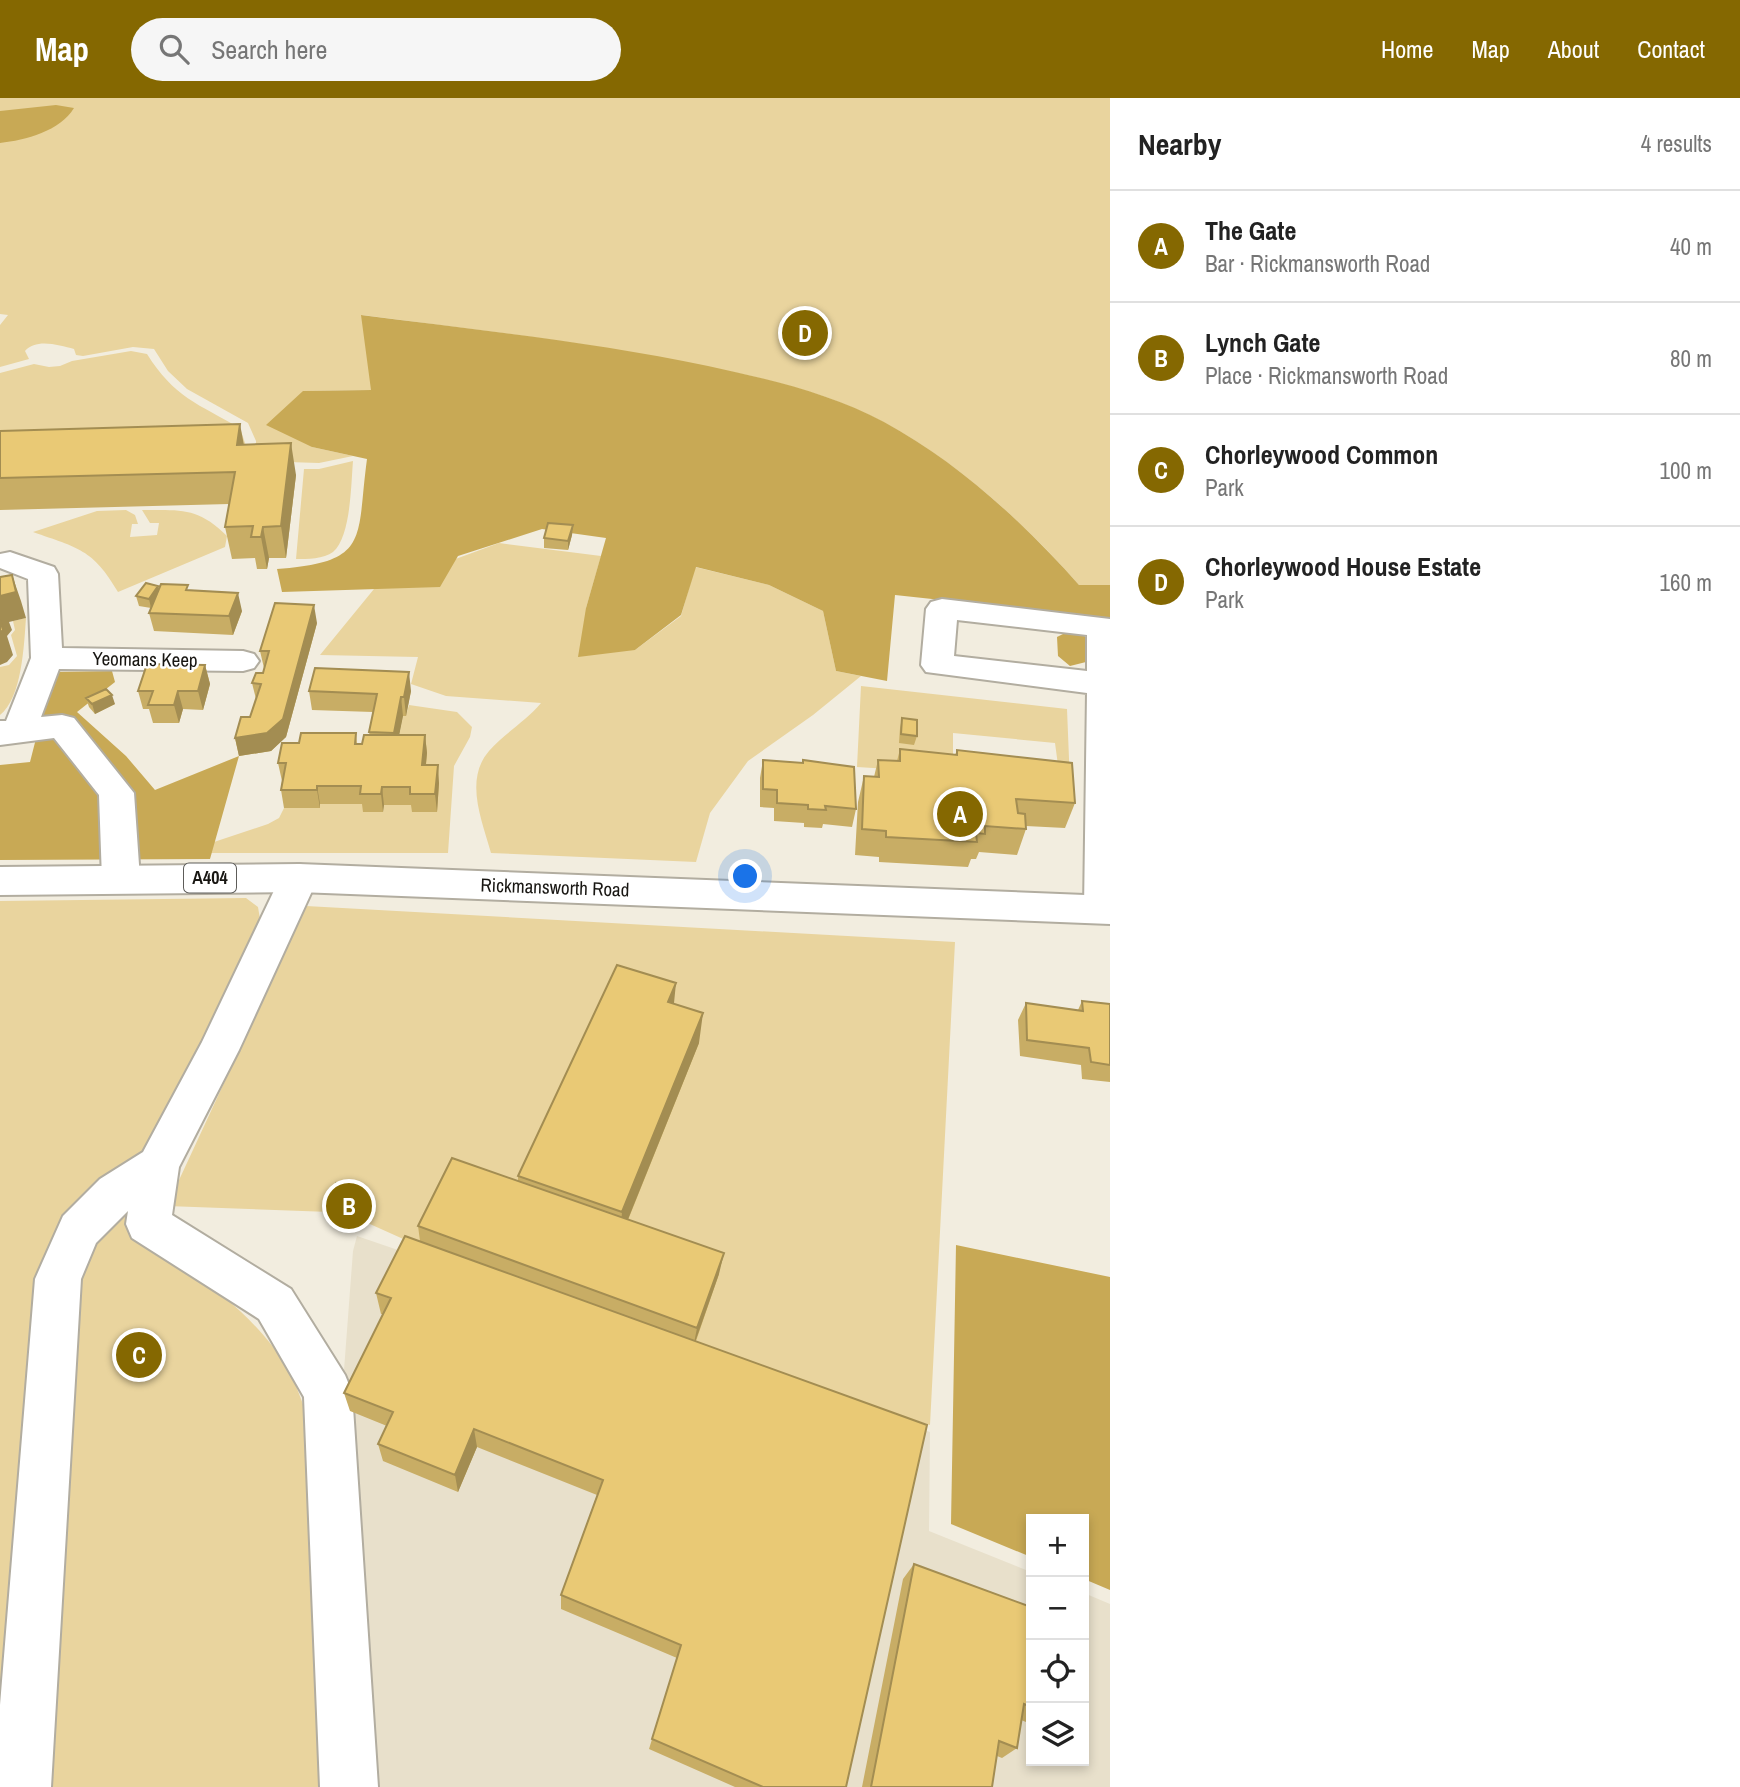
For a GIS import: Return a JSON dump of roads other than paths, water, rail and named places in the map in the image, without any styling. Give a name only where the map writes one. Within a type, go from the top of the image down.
[{"type":"main road","points":[[9,732],[47,658],[43,574],[10,561]]},
{"type":"main road","points":[[1104,684],[937,665],[942,609],[1104,627],[1104,684],[1101,807],[1106,909]]},
{"type":"main road","name":"Yeomans Keep","points":[[47,658],[243,661]]},
{"type":"main road","points":[[9,732],[62,726],[116,793],[121,879]]},
{"type":"main road","points":[[299,878],[219,1050],[158,1165],[148,1224],[275,1304],[328,1392],[349,1787]]},
{"type":"main road","name":"Rickmansworth Road","points":[[0,881],[299,878],[1106,909]]},
{"type":"main road","points":[[22,1787],[58,1279],[79,1230],[116,1193],[158,1165]]},
{"type":"place","name":"Chorleywood House Estate","points":[[805,333]]},
{"type":"place","name":"The Gate","points":[[960,814]]},
{"type":"place","name":"Lynch Gate","points":[[349,1206]]},
{"type":"place","name":"Chorleywood Common","points":[[139,1355]]}]
